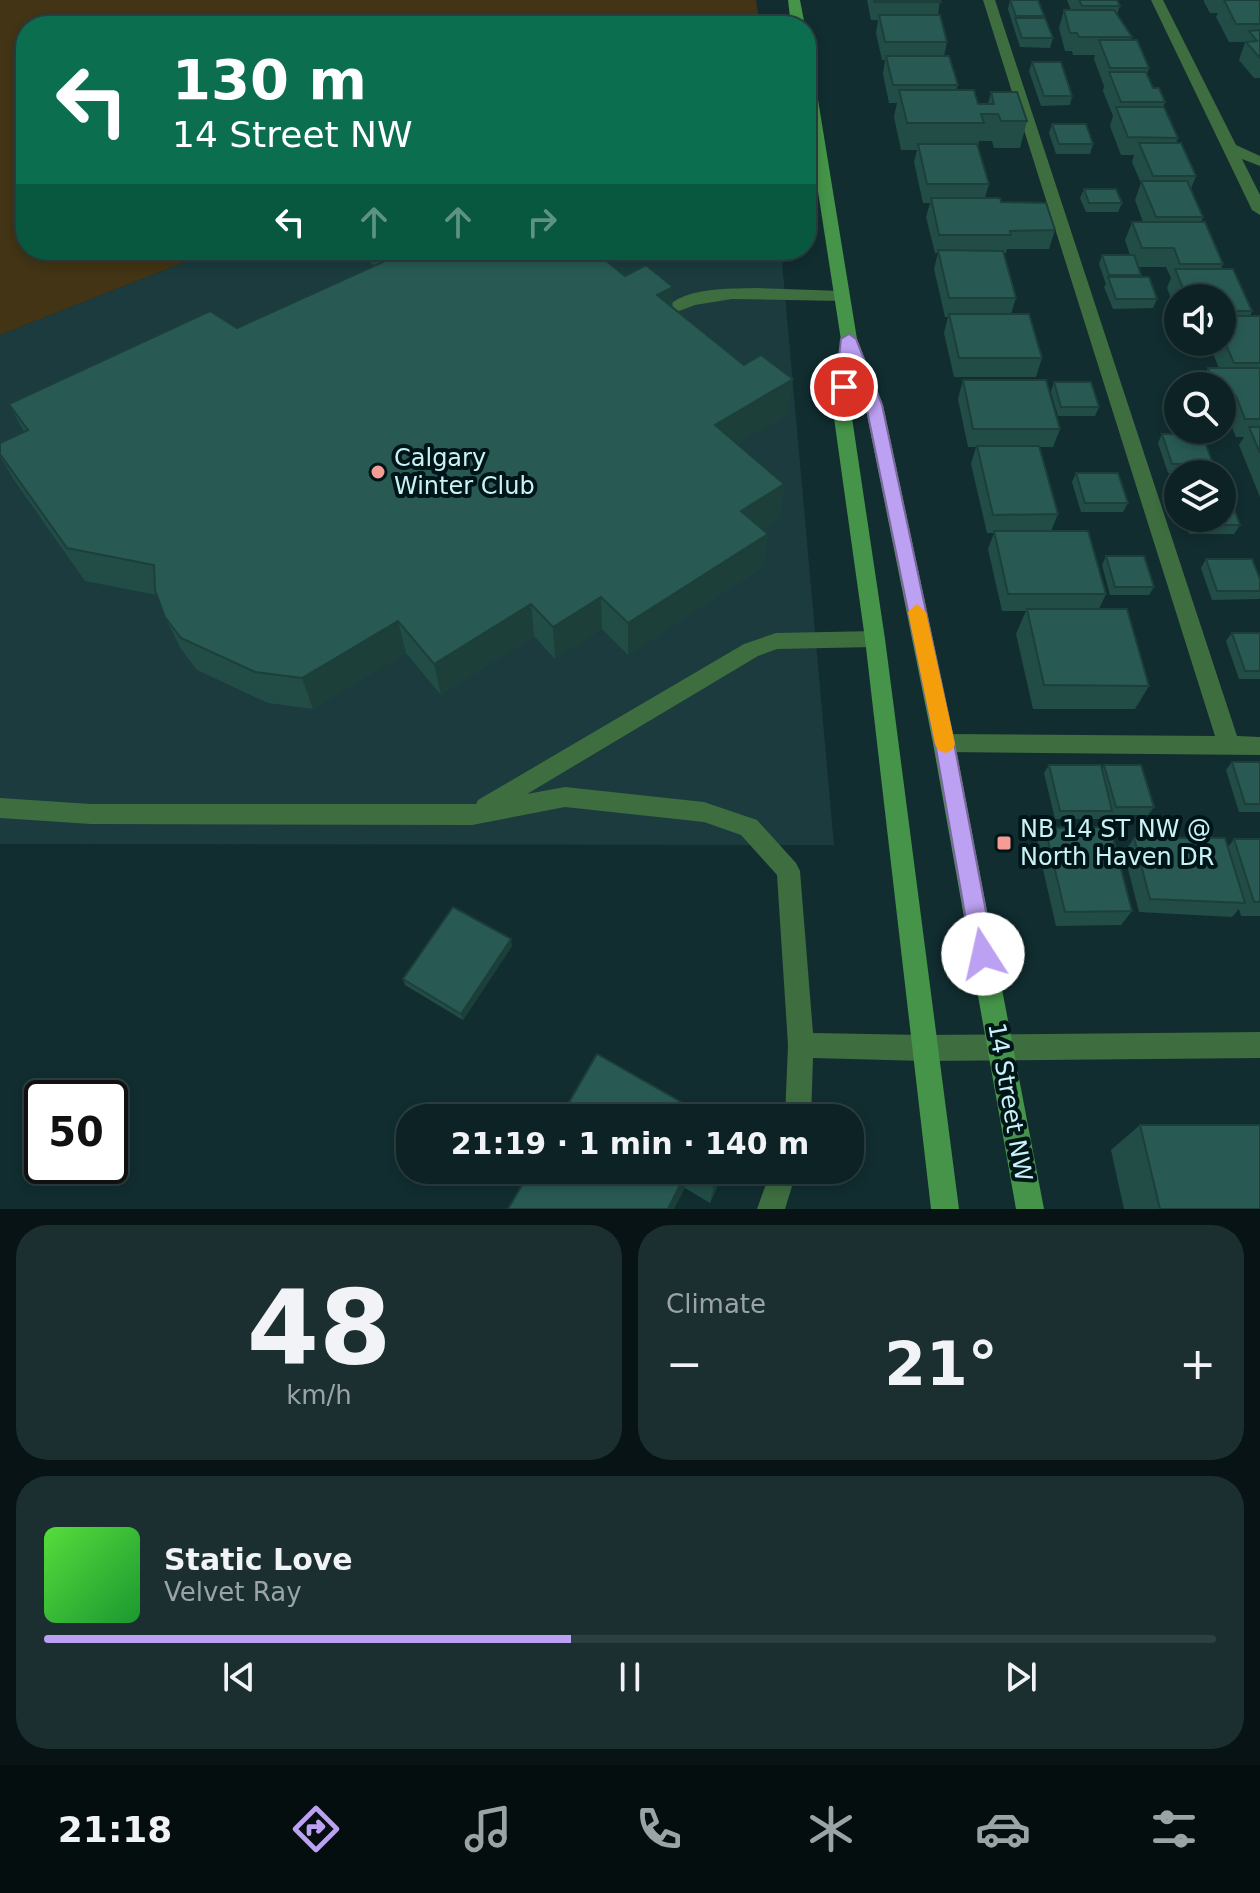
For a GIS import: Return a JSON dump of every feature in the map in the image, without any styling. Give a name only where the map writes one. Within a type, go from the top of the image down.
[{"type":"main road","name":"14 Street NW","points":[[816,145],[849,339],[874,405],[944,743],[1030,1209]]},
{"type":"main road","name":"14 Street NW","points":[[849,339],[842,411],[875,639],[945,1209]]},
{"type":"street","points":[[989,0],[1229,746]]},
{"type":"street","points":[[1157,0],[1233,149],[1260,210]]},
{"type":"street","points":[[1233,149],[1260,162]]},
{"type":"street","points":[[674,309],[687,301],[712,295],[842,296]]},
{"type":"street","points":[[472,815],[751,650],[776,641],[875,639]]},
{"type":"street","points":[[944,743],[1260,746]]},
{"type":"street","points":[[0,808],[91,814],[472,815],[565,797],[704,812],[749,827],[788,871],[801,1045],[799,1104]]},
{"type":"street","points":[[801,1045],[924,1048],[1260,1045]]},
{"type":"street","points":[[771,1209],[779,1184]]},
{"type":"shaded area","points":[[0,0],[756,0],[758,16],[16,16],[16,260],[190,260],[0,335]]},
{"type":"shaded area","points":[[190,260],[782,260],[834,845],[0,844],[0,335]]},
{"type":"building","points":[[940,0],[941,2],[874,2]]},
{"type":"building","points":[[1010,0],[1038,0],[1044,16],[1016,16]]},
{"type":"building","points":[[1079,0],[1117,0],[1120,6],[1082,6]]},
{"type":"building","points":[[1224,0],[1260,0],[1260,24],[1236,24]]},
{"type":"building","points":[[1064,10],[1114,10],[1132,37],[1079,37],[1077,33],[1070,33]]},
{"type":"building","points":[[879,15],[940,15],[947,42],[885,42]]},
{"type":"building","points":[[1015,18],[1045,18],[1053,38],[1022,38]]},
{"type":"building","points":[[1260,30],[1260,58],[1246,42],[1257,41],[1249,31]]},
{"type":"building","points":[[1099,40],[1137,40],[1149,68],[1110,68]]},
{"type":"building","points":[[886,56],[949,56],[958,85],[893,85]]},
{"type":"building","points":[[1032,62],[1061,62],[1072,96],[1044,96]]},
{"type":"building","points":[[1109,72],[1146,72],[1153,88],[1159,88],[1165,102],[1121,102]]},
{"type":"building","points":[[899,90],[974,90],[978,104],[994,104],[991,92],[1017,92],[1027,121],[1001,121],[998,114],[981,114],[984,123],[907,123]]},
{"type":"building","points":[[1116,107],[1164,107],[1178,138],[1128,137]]},
{"type":"building","points":[[1052,124],[1086,124],[1093,144],[1059,144]]},
{"type":"building","points":[[1139,143],[1181,143],[1196,176],[1153,176]]},
{"type":"building","points":[[918,144],[977,144],[989,184],[927,184]]},
{"type":"building","points":[[1141,181],[1187,181],[1203,217],[1156,217]]},
{"type":"building","points":[[1084,189],[1116,189],[1122,203],[1089,203]]},
{"type":"building","points":[[931,198],[1000,198],[1001,202],[1046,203],[1055,230],[1010,231],[1011,235],[939,235]]},
{"type":"building","points":[[1132,222],[1205,222],[1223,264],[1180,264],[1174,248],[1142,248]]},
{"type":"building","points":[[938,250],[1003,251],[1016,298],[949,298]]},
{"type":"building","points":[[1102,255],[1134,255],[1141,275],[1109,275]]},
{"type":"building","name":"Calgary Winter Club","points":[[387,260],[605,260],[625,276],[646,265],[673,287],[657,295],[744,365],[761,355],[793,379],[715,425],[784,484],[741,511],[768,534],[628,623],[601,597],[553,627],[531,604],[434,664],[398,621],[302,678],[255,672],[181,638],[165,617],[155,590],[154,565],[67,548],[0,454],[0,443],[28,430],[9,404],[210,311],[237,328]]},
{"type":"building","points":[[1175,269],[1233,269],[1252,311],[1236,311],[1236,284],[1181,284]]},
{"type":"building","points":[[1108,277],[1149,277],[1157,299],[1116,299]]},
{"type":"building","points":[[949,314],[1029,314],[1042,358],[959,358]]},
{"type":"building","points":[[1236,316],[1260,316],[1260,363],[1234,363],[1231,356],[1236,356]]},
{"type":"building","points":[[1208,368],[1260,368],[1260,419],[1245,419],[1236,396],[1236,372],[1210,372]]},
{"type":"building","points":[[963,380],[1046,380],[1060,429],[973,429]]},
{"type":"building","points":[[1054,382],[1091,382],[1099,407],[1061,407]]},
{"type":"building","points":[[1249,427],[1260,427],[1260,453]]},
{"type":"building","points":[[1165,444],[1206,444],[1212,460],[1171,460]]},
{"type":"building","points":[[977,446],[1039,446],[1058,514],[993,515]]},
{"type":"building","points":[[1076,473],[1118,473],[1128,503],[1085,503]]},
{"type":"building","points":[[994,531],[1088,531],[1106,594],[1008,594]]},
{"type":"building","points":[[1106,556],[1144,556],[1154,587],[1115,587]]},
{"type":"building","points":[[1206,559],[1252,559],[1260,579],[1260,591],[1217,591]]},
{"type":"building","points":[[1027,609],[1127,609],[1149,686],[1044,685]]},
{"type":"building","points":[[1232,633],[1260,633],[1260,671],[1245,671]]},
{"type":"building","points":[[1232,762],[1260,762],[1260,804],[1245,804]]},
{"type":"building","points":[[1049,765],[1101,765],[1112,811],[1060,811]]},
{"type":"building","points":[[1104,765],[1141,765],[1154,807],[1116,807]]},
{"type":"building","points":[[1110,827],[1132,911],[1065,912],[1045,828]]},
{"type":"building","points":[[1134,838],[1225,838],[1245,903],[1150,899]]},
{"type":"building","points":[[1234,839],[1260,839],[1260,902],[1254,902]]},
{"type":"building","points":[[453,907],[511,939],[461,1014],[403,979]]},
{"type":"building","points":[[597,1054],[684,1104],[568,1104]]},
{"type":"building","points":[[1140,1125],[1260,1125],[1260,1209],[1160,1209]]},
{"type":"building","points":[[523,1184],[680,1184],[668,1209],[508,1209]]},
{"type":"slow traffic","points":[[917,612],[945,744]]},
{"type":"place","name":"Calgary Winter Club","points":[[378,472]]},
{"type":"place","name":"NB 14 ST NW @ North Haven DR","points":[[1004,843]]},
{"type":"route","points":[[844,387],[849,339],[874,405],[944,743],[983,954]]}]
